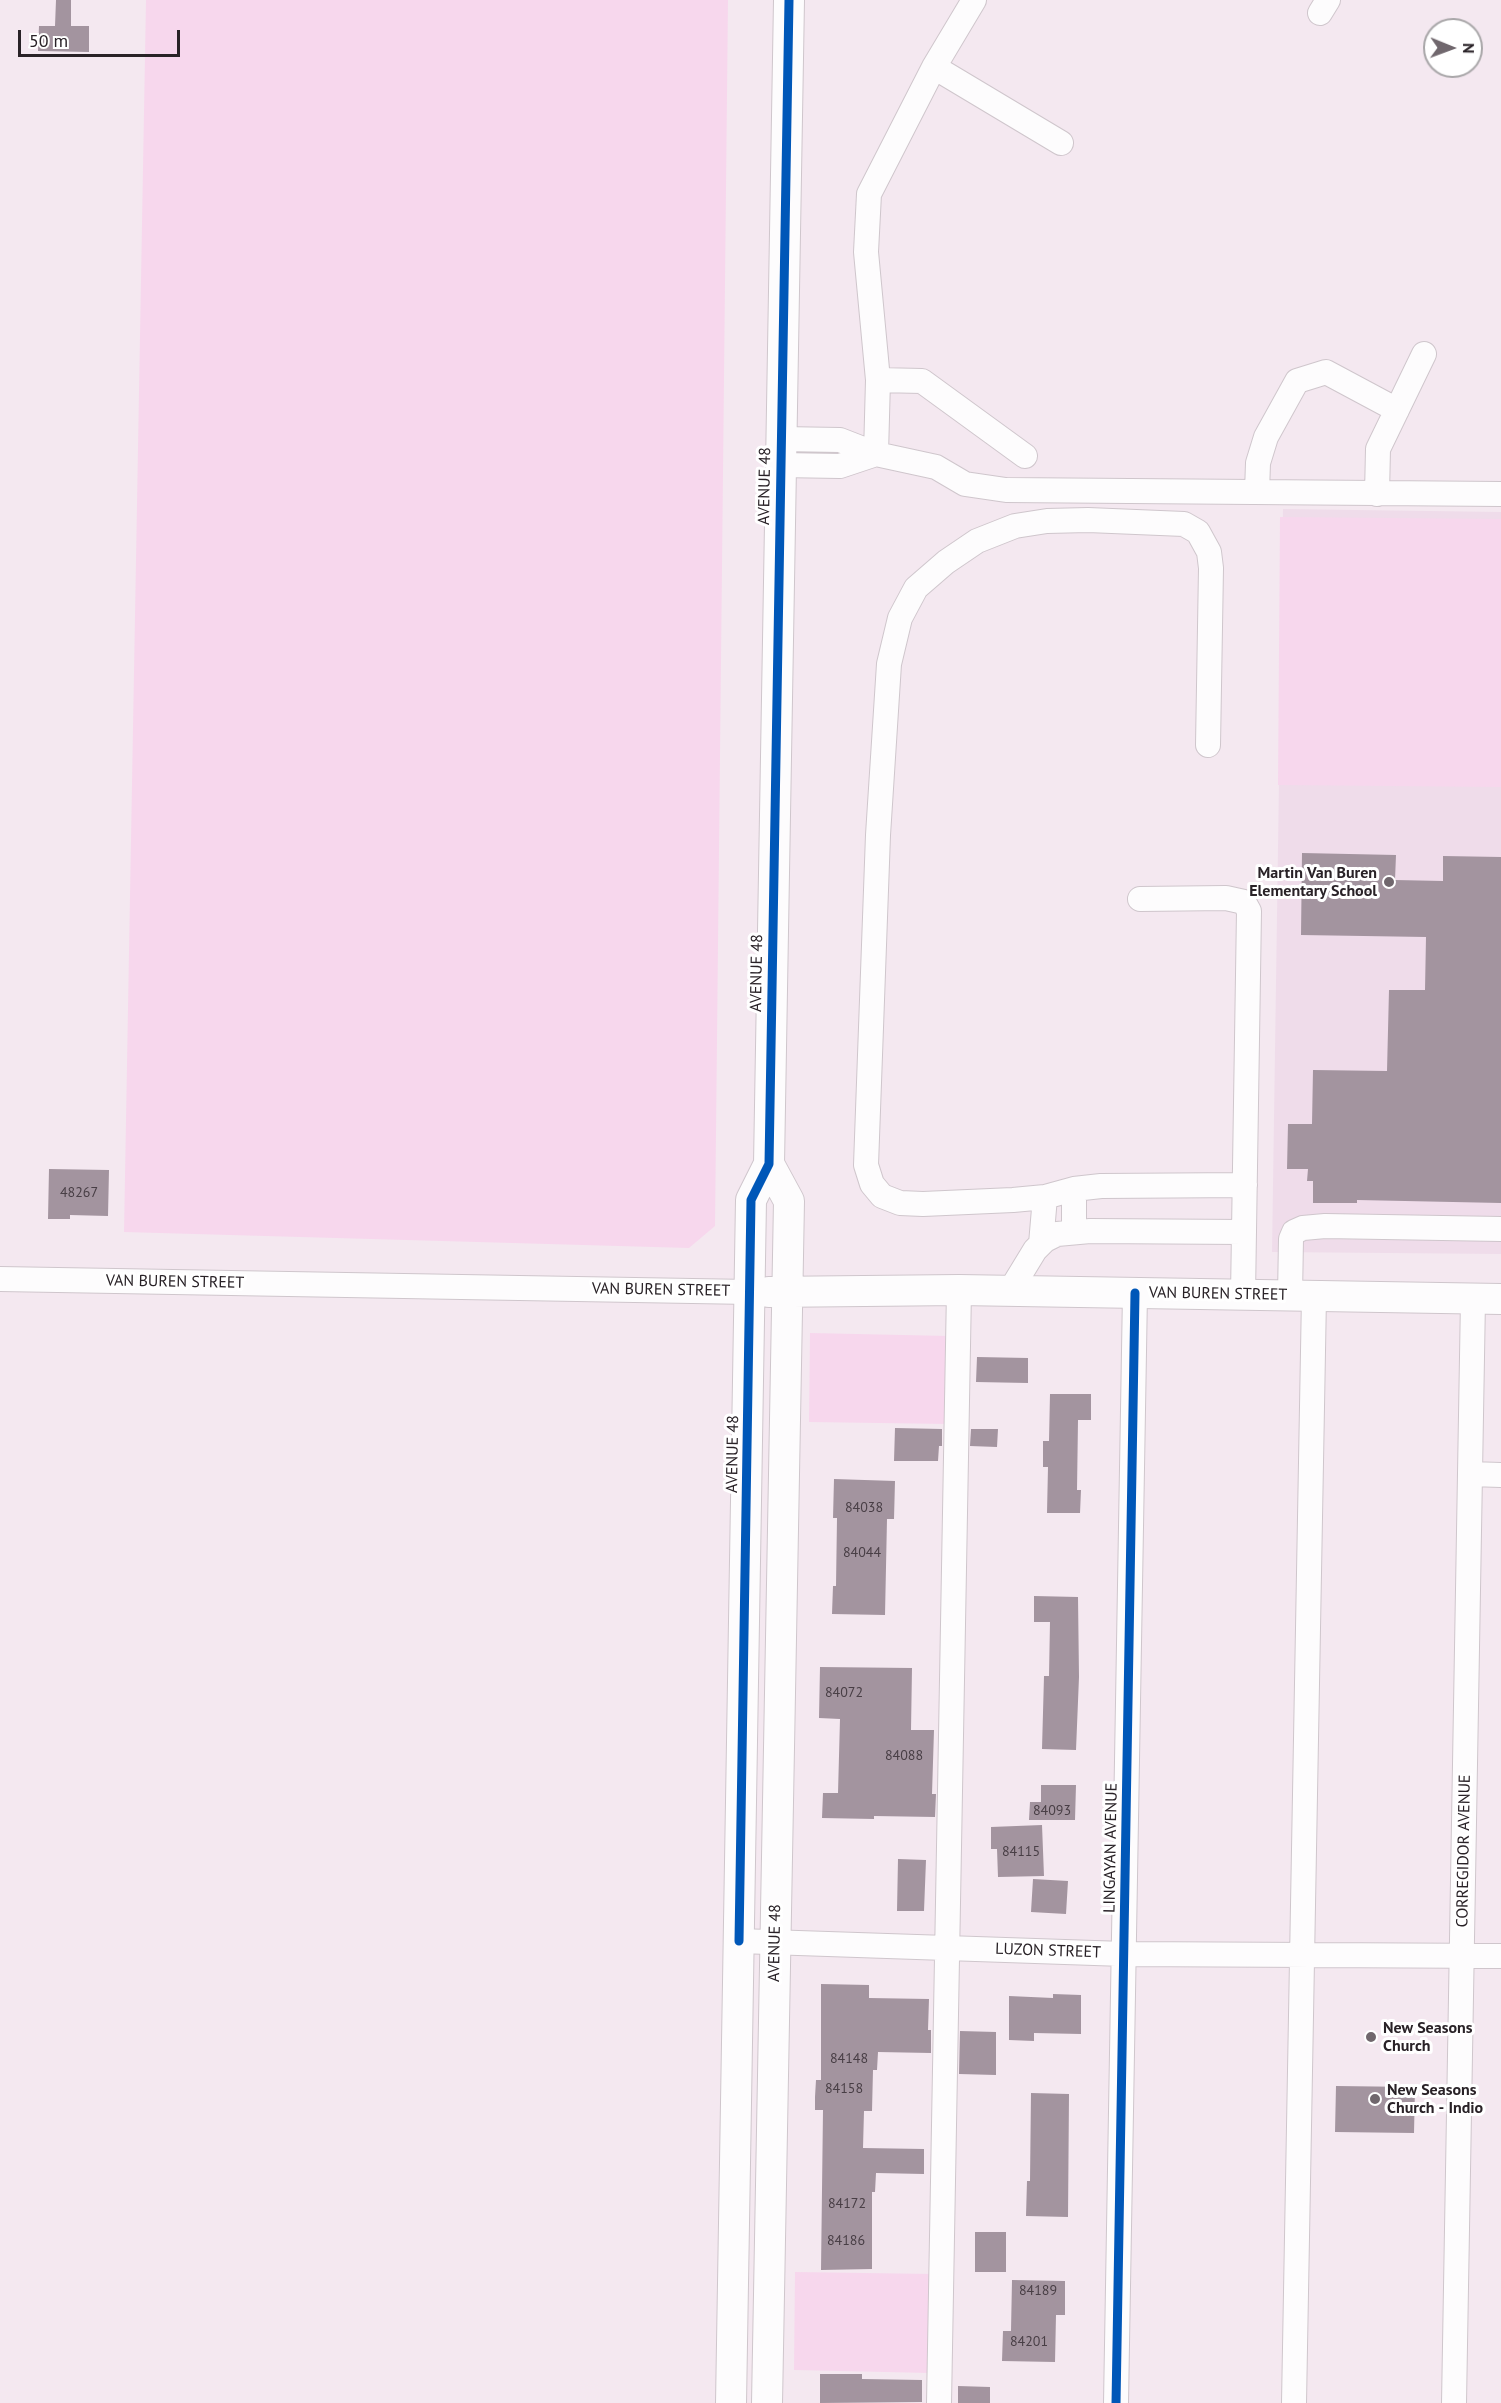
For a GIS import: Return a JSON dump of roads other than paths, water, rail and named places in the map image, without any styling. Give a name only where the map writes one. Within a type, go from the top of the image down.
[{"type":"main road","name":"AVENUE 48","points":[[731,2403],[751,1200],[769,1164],[789,0]]},
{"type":"main road","name":"AVENUE 48","points":[[767,2403],[789,1201],[769,1164]]},
{"type":"main road","name":"VAN BUREN STREET","points":[[750,1292],[959,1290],[1487,1299]]},
{"type":"main road","points":[[733,2290],[748,2340],[747,2403]]},
{"type":"street","points":[[876,454],[878,380],[866,252],[869,194],[934,67],[974,0]]},
{"type":"street","points":[[934,67],[1061,143]]},
{"type":"street","points":[[1377,494],[1378,449],[1424,354]]},
{"type":"street","points":[[1257,492],[1258,463],[1266,437],[1297,381],[1326,372],[1397,410]]},
{"type":"street","points":[[878,380],[922,381],[1025,456]]},
{"type":"street","points":[[780,452],[840,440],[876,454],[936,467],[965,484],[1006,490],[1501,494]]},
{"type":"street","points":[[1208,745],[1211,568],[1209,552],[1204,540],[1198,532],[1184,524],[1047,520],[1014,526],[977,541],[946,562],[916,588],[900,618],[889,664],[880,800],[866,1165],[872,1184],[882,1196],[900,1203],[934,1204],[1046,1197],[1074,1189],[1148,1184],[1245,1185]]},
{"type":"street","points":[[1140,899],[1226,898],[1244,902],[1249,911],[1243,1295]]},
{"type":"street","points":[[1074,1189],[1074,1232]]},
{"type":"street","points":[[1041,1244],[1046,1197]]},
{"type":"street","points":[[1294,2403],[1302,1955],[1302,1296],[1291,1239],[1294,1232],[1303,1228],[1325,1226],[1501,1229]]},
{"type":"street","points":[[1011,1291],[1035,1250],[1057,1234],[1074,1232],[1244,1232]]},
{"type":"street","name":"VAN BUREN STREET","points":[[0,1279],[750,1292]]},
{"type":"street","points":[[939,2403],[959,1290]]},
{"type":"street","name":"LINGAYAN AVENUE","points":[[1116,2403],[1135,1293]]},
{"type":"street","name":"CORREGIDOR AVENUE","points":[[1454,2403],[1470,1474],[1487,1299]]},
{"type":"street","points":[[1470,1474],[1501,1475]]},
{"type":"street","name":"LUZON STREET","points":[[739,1941],[1124,1954],[1501,1956]]},
{"type":"place","name":"Martin Van Buren Elementary School","points":[[1389,882]]},
{"type":"place","name":"New Seasons Church","points":[[1371,2037]]},
{"type":"place","name":"New Seasons Church - Indio","points":[[1375,2099]]}]
